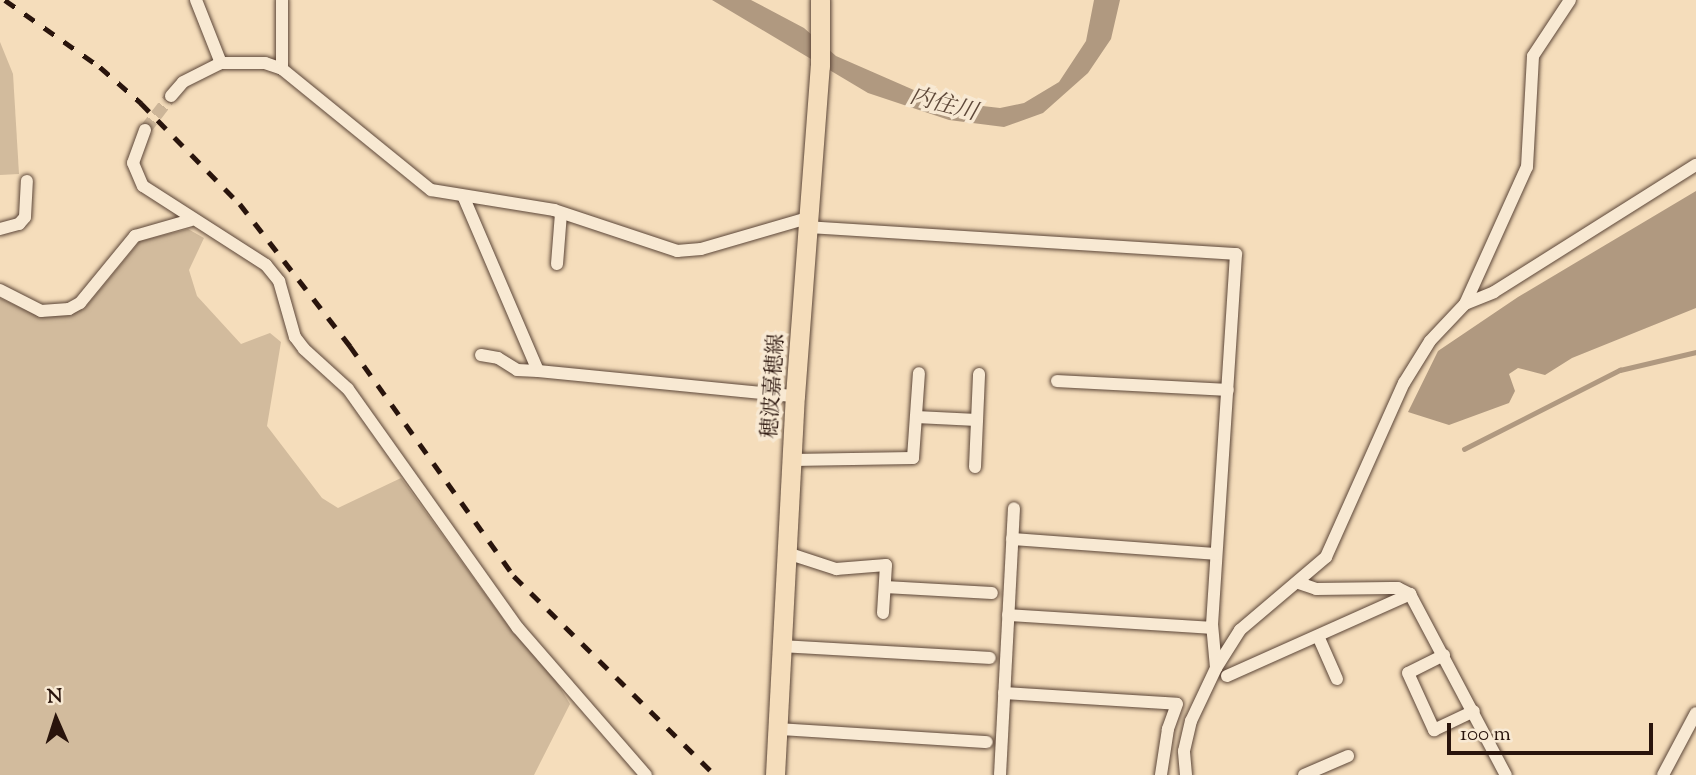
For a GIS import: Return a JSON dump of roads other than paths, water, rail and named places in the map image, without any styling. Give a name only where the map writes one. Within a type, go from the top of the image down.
[{"type":"main road","name":"穂波嘉穂線","points":[[775,775],[795,396],[820,66],[820,6]]},
{"type":"street","points":[[196,0],[221,62]]},
{"type":"street","points":[[282,0],[282,69]]},
{"type":"street","points":[[1186,775],[1184,751],[1191,721],[1216,668],[1240,630],[1299,583],[1331,548],[1404,383],[1430,341],[1465,304],[1527,167],[1533,56],[1570,0]]},
{"type":"street","points":[[171,96],[183,82],[221,62],[246,60],[282,69],[431,191],[464,198],[518,202],[561,213],[677,251],[701,249],[807,223],[1236,254],[1215,554],[1212,628],[1216,668]]},
{"type":"street","points":[[145,130],[133,163],[138,178],[191,220],[266,265],[279,281],[295,337],[304,349],[348,389],[518,628],[646,775]]},
{"type":"street","points":[[1465,304],[1494,292],[1696,165]]},
{"type":"street","points":[[0,229],[19,224],[25,217],[27,181]]},
{"type":"street","points":[[464,198],[538,371]]},
{"type":"street","points":[[557,264],[561,213]]},
{"type":"street","points":[[0,290],[41,311],[69,309],[80,303],[135,236],[191,220]]},
{"type":"street","points":[[481,355],[498,358],[517,370],[795,396]]},
{"type":"street","points":[[792,460],[913,458],[919,373]]},
{"type":"street","points":[[975,467],[979,374]]},
{"type":"street","points":[[1058,381],[1228,390]]},
{"type":"street","points":[[916,417],[977,420]]},
{"type":"street","points":[[1009,775],[1000,775],[1014,508]]},
{"type":"street","points":[[1012,539],[1215,554]]},
{"type":"street","points":[[787,553],[836,569],[886,565],[883,613]]},
{"type":"street","points":[[1299,583],[1316,589],[1398,589],[1410,594],[1506,775]]},
{"type":"street","points":[[885,587],[992,593]]},
{"type":"street","points":[[1227,676],[1410,594]]},
{"type":"street","points":[[1008,615],[1212,628]]},
{"type":"street","points":[[1318,636],[1337,679]]},
{"type":"street","points":[[782,646],[990,658]]},
{"type":"street","points":[[1444,655],[1408,673],[1434,730],[1474,711]]},
{"type":"street","points":[[1004,693],[1177,704],[1168,729],[1161,775]]},
{"type":"street","points":[[1663,775],[1696,713]]},
{"type":"street","points":[[779,729],[987,741]]},
{"type":"street","points":[[1304,775],[1348,756]]},
{"type":"water","name":"内住川","points":[[712,0],[751,0],[804,28],[836,56],[939,101],[1000,108],[1024,103],[1059,82],[1086,41],[1094,0],[1120,0],[1111,39],[1088,73],[1043,113],[1004,127],[949,120],[868,93]]},
{"type":"water","points":[[1696,191],[1696,308],[1572,358],[1545,375],[1518,368],[1509,374],[1515,391],[1509,403],[1449,425],[1408,412],[1438,351],[1518,297]]},
{"type":"waterway","points":[[1464,449],[1620,370],[1696,352]]},
{"type":"tunnel","points":[[145,130],[171,96]]},
{"type":"railway","points":[[5,0],[100,67],[141,103],[240,204],[350,346],[514,576],[715,775]]}]
